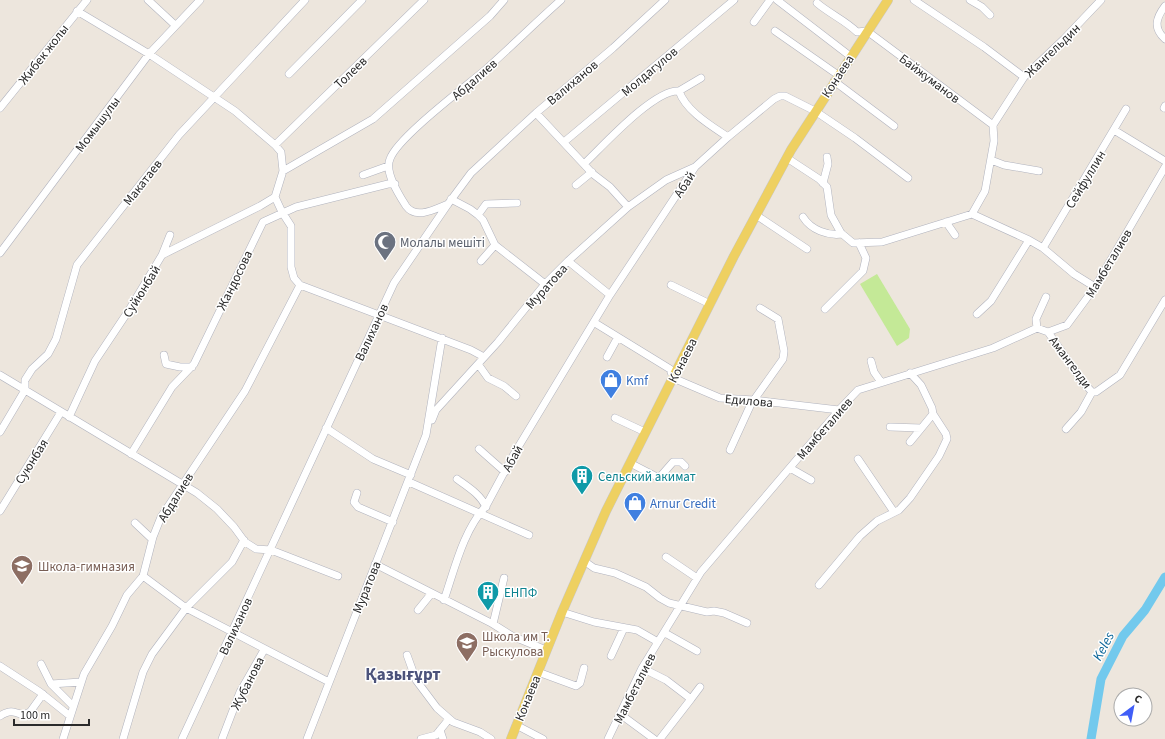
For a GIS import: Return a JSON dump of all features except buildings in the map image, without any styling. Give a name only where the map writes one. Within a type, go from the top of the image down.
[{"type":"main road","name":"Конаева","points":[[511,739],[546,650],[584,561],[645,432],[710,304],[787,158],[850,56],[888,0]]},
{"type":"street","name":"Жибек жолы","points":[[0,108],[87,0]]},
{"type":"street","points":[[148,0],[175,25]]},
{"type":"street","name":"Момышулы","points":[[0,253],[148,54],[200,0]]},
{"type":"street","name":"Макатаев","points":[[0,432],[25,390],[25,380],[32,369],[48,354],[56,339],[76,265],[179,135],[305,0]]},
{"type":"street","points":[[289,74],[362,0]]},
{"type":"street","name":"Толеев","points":[[275,144],[424,0]]},
{"type":"street","points":[[283,171],[373,119],[490,16],[504,0]]},
{"type":"street","name":"Абдалиев","points":[[389,162],[393,151],[411,133],[486,69],[561,0]]},
{"type":"street","name":"Валиханов","points":[[182,739],[394,283],[449,201],[471,173],[536,112],[613,48],[665,0]]},
{"type":"street","name":"Молдагулов","points":[[564,142],[734,0]]},
{"type":"street","points":[[754,22],[770,0]]},
{"type":"street","points":[[777,0],[850,56]]},
{"type":"street","points":[[914,0],[972,39],[1024,77]]},
{"type":"street","points":[[970,0],[982,7],[990,15]]},
{"type":"street","name":"Жангельдин","points":[[993,125],[1024,77],[1064,40],[1102,0]]},
{"type":"street","name":"Байжуманов","points":[[817,3],[829,14],[843,23],[849,24],[857,32],[867,31],[993,125]]},
{"type":"street","points":[[1165,6],[1160,13],[1156,26],[1160,34],[1165,39]]},
{"type":"street","points":[[77,11],[148,54],[235,111],[275,144],[281,152],[283,171],[275,197],[291,226],[291,267],[294,278],[300,285],[442,338],[484,357]]},
{"type":"street","points":[[775,31],[836,78],[894,126]]},
{"type":"street","points":[[584,164],[642,109],[672,91],[679,91],[701,78]]},
{"type":"street","points":[[679,91],[681,97],[704,121],[728,137]]},
{"type":"street","points":[[695,167],[728,137],[780,96],[785,96],[815,111],[855,138],[908,178]]},
{"type":"street","name":"Сейфуллин","points":[[1043,248],[1126,109]]},
{"type":"street","points":[[536,112],[584,164],[610,187],[628,207]]},
{"type":"street","points":[[972,214],[985,191],[994,141],[993,125]]},
{"type":"street","points":[[1114,130],[1165,161]]},
{"type":"street","points":[[823,183],[828,164],[827,157]]},
{"type":"street","points":[[787,158],[827,187],[831,215],[842,234],[853,243],[882,242],[972,214],[1043,248],[1074,274],[1095,287]]},
{"type":"street","points":[[991,160],[1004,165],[1039,170]]},
{"type":"street","points":[[363,175],[389,162],[395,184],[408,208],[416,213],[424,213],[449,201],[470,209],[482,220],[495,245],[545,284]]},
{"type":"street","name":"Муратова","points":[[307,739],[436,410],[478,364],[545,284],[568,261],[628,207],[666,180],[695,167]]},
{"type":"street","name":"Абай","points":[[444,600],[464,543],[480,513],[486,507],[514,454],[595,323],[610,295],[695,167]]},
{"type":"street","name":"Мамбеталиев","points":[[1048,332],[1067,325],[1095,287],[1163,170]]},
{"type":"street","points":[[576,185],[592,172]]},
{"type":"street","name":"Жандосова","points":[[131,454],[172,387],[192,367],[263,222],[282,212],[318,200],[388,184],[395,184]]},
{"type":"street","name":"Суйюнбай","points":[[69,417],[95,361],[129,310],[162,255],[275,197]]},
{"type":"street","points":[[478,215],[486,204],[517,202]]},
{"type":"street","points":[[756,215],[807,249]]},
{"type":"street","points":[[803,217],[807,224],[830,235],[842,234]]},
{"type":"street","points":[[946,222],[955,235]]},
{"type":"street","points":[[162,255],[170,235]]},
{"type":"street","points":[[977,314],[990,301],[1029,240]]},
{"type":"street","points":[[825,309],[863,270],[866,258],[859,243]]},
{"type":"street","points":[[481,261],[495,245]]},
{"type":"street","points":[[568,261],[610,295]]},
{"type":"street","points":[[672,284],[710,304]]},
{"type":"street","name":"Абдалиев","points":[[63,739],[84,674],[112,626],[127,595],[143,576],[152,539],[161,517],[245,391],[300,285]]},
{"type":"street","points":[[1046,297],[1036,319],[1037,328],[1048,332]]},
{"type":"street","name":"Амангелди","points":[[1048,332],[1083,382],[1092,392],[1101,389],[1120,375],[1165,300]]},
{"type":"street","points":[[730,450],[754,400],[782,359],[784,350],[778,319],[760,308]]},
{"type":"street","points":[[595,323],[670,369],[673,378]]},
{"type":"street","name":"Мамбеталиев","points":[[608,739],[642,668],[665,633],[697,578],[839,410],[858,390],[993,348],[1037,328]]},
{"type":"street","points":[[607,357],[618,337]]},
{"type":"street","name":"Муратова","points":[[426,435],[442,338]]},
{"type":"street","points":[[774,339],[782,343]]},
{"type":"street","points":[[164,355],[163,358],[166,364],[180,367],[192,367]]},
{"type":"street","points":[[871,360],[874,372],[881,382]]},
{"type":"street","points":[[478,364],[488,378],[497,382],[516,396]]},
{"type":"street","points":[[819,585],[860,536],[877,521],[899,510],[910,498],[939,456],[947,439],[943,429],[932,414],[932,408],[921,385],[910,373]]},
{"type":"street","points":[[0,375],[183,485],[216,509],[234,527],[244,540],[256,549],[271,550],[338,576]]},
{"type":"street","name":"Едилова","points":[[673,378],[720,398],[754,400],[839,410]]},
{"type":"street","points":[[1066,429],[1081,412],[1092,392]]},
{"type":"street","name":"Суюнбая","points":[[0,510],[61,412]]},
{"type":"street","points":[[910,442],[932,414]]},
{"type":"street","points":[[615,418],[645,432]]},
{"type":"street","points":[[890,427],[921,428]]},
{"type":"street","points":[[326,428],[373,459],[410,479],[530,536]]},
{"type":"street","points":[[478,449],[505,472]]},
{"type":"street","points":[[858,459],[894,512]]},
{"type":"street","points":[[630,463],[659,478],[673,462],[681,462],[685,466]]},
{"type":"street","points":[[790,468],[811,480]]},
{"type":"street","points":[[457,479],[472,489],[483,501],[486,507]]},
{"type":"street","points":[[357,493],[354,502],[358,507],[392,522]]},
{"type":"street","points":[[135,523],[152,539]]},
{"type":"street","points":[[123,739],[143,672],[152,654],[186,608],[232,562],[244,540]]},
{"type":"street","points":[[666,557],[697,578]]},
{"type":"street","points":[[584,561],[594,568],[615,573],[646,587],[660,598],[669,602],[707,612],[714,611],[724,613],[747,623]]},
{"type":"street","points":[[375,564],[431,594],[493,624],[512,636],[546,650]]},
{"type":"street","points":[[143,576],[186,608],[264,650],[329,682]]},
{"type":"street","points":[[493,624],[504,578]]},
{"type":"street","points":[[418,610],[431,594]]},
{"type":"street","points":[[562,612],[594,622],[624,628],[628,627],[637,630],[658,642]]},
{"type":"street","points":[[611,656],[624,628]]},
{"type":"street","points":[[665,633],[696,651]]},
{"type":"street","name":"Жубанова","points":[[222,739],[240,692],[264,650]]},
{"type":"street","points":[[407,655],[416,680],[437,708],[453,722],[480,732],[491,739]]},
{"type":"street","points":[[41,664],[51,684],[73,706]]},
{"type":"street","points":[[0,666],[43,694],[70,716]]},
{"type":"street","points":[[538,672],[576,686],[580,683],[584,668]]},
{"type":"street","points":[[642,668],[666,680],[691,699]]},
{"type":"street","points":[[51,684],[81,682]]},
{"type":"street","points":[[660,739],[700,687]]},
{"type":"street","points":[[0,716],[6,712],[13,711],[22,715],[30,712],[43,694]]},
{"type":"street","points":[[620,714],[654,739]]},
{"type":"street","points":[[421,739],[436,735],[449,719]]},
{"type":"street","points":[[516,725],[543,739]]},
{"type":"street","points":[[440,730],[443,739]]},
{"type":"green space","points":[[877,274],[910,329],[909,338],[897,346],[860,284]]},
{"type":"waterway","name":"Keles","points":[[1091,739],[1101,679],[1123,636],[1145,610],[1165,577]]},
{"type":"place","name":"Молалы мешіті","points":[[385,262]]},
{"type":"place","name":"Kmf","points":[[611,400]]},
{"type":"place","name":"Сельский акимат","points":[[582,496]]},
{"type":"place","name":"Arnur Credit","points":[[635,522]]},
{"type":"place","name":"Школа-гимназия","points":[[22,586]]},
{"type":"place","name":"ЕНПФ","points":[[488,612]]},
{"type":"place","name":"Школа им Т. Рыскулова","points":[[467,662]]},
{"type":"district","name":"Қазығұрт","points":[[403,674]]}]
